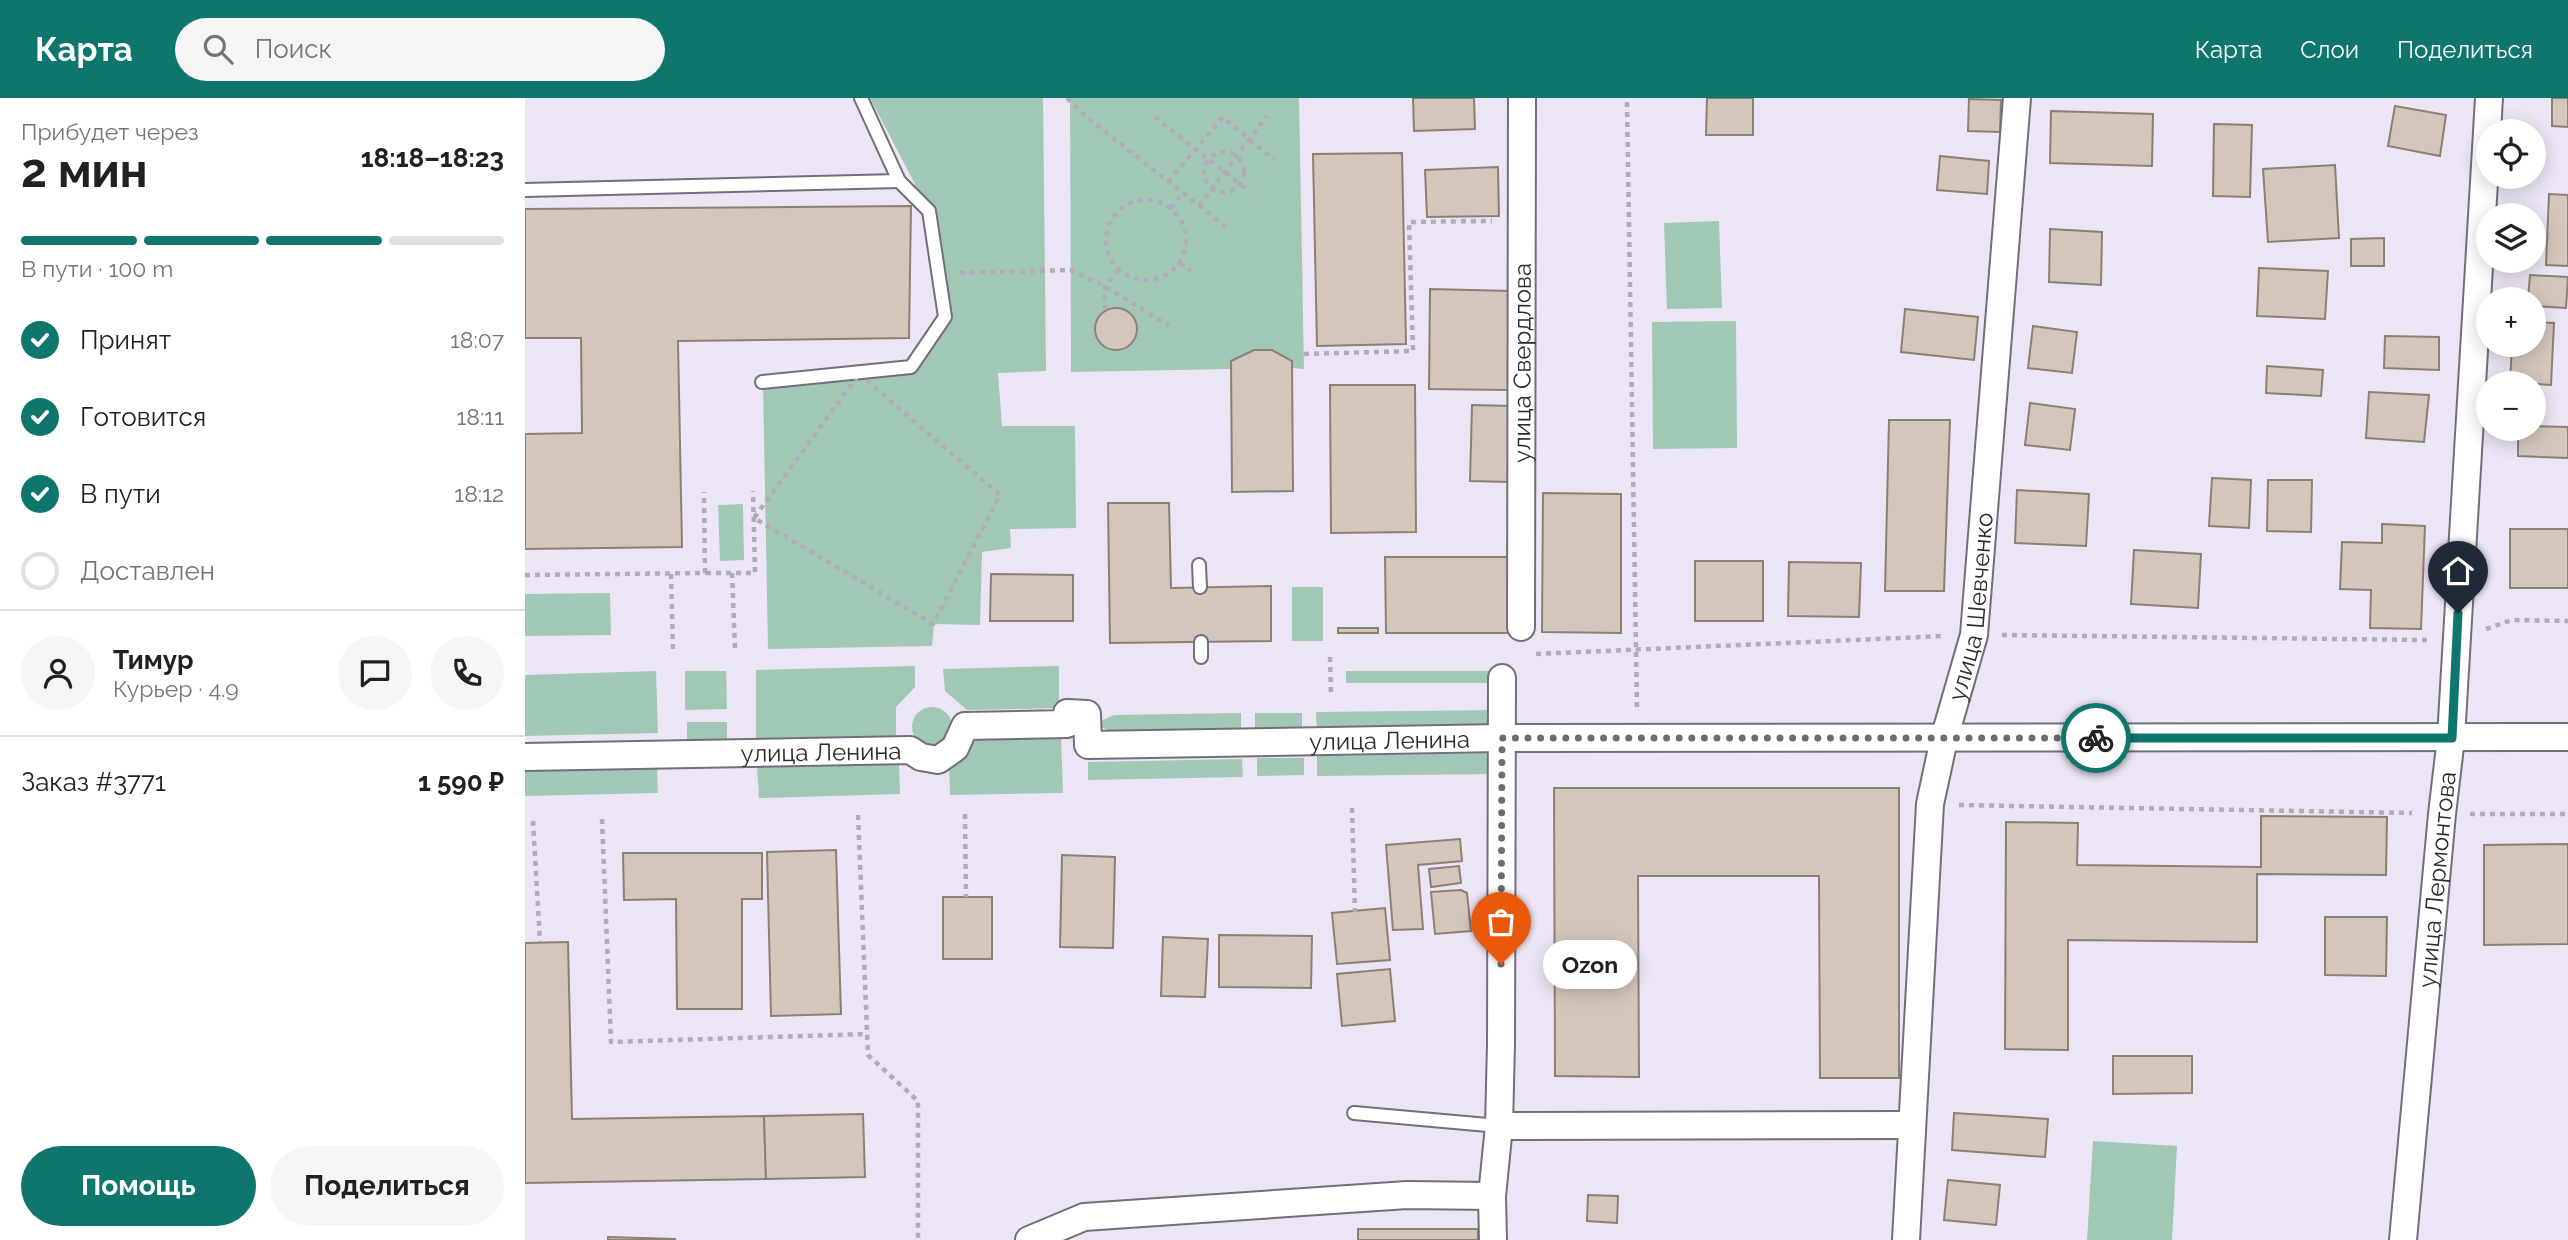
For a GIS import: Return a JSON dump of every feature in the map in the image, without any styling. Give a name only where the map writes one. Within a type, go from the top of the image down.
[{"type":"street","name":"улица Свердлова","points":[[1521,626],[1522,98]]},
{"type":"street","name":"улица Шевченко","points":[[1906,1240],[1930,804],[1944,739],[1974,635],[2017,98]]},
{"type":"street","name":"улица Лермонтова","points":[[2403,1240],[2442,814],[2452,738],[2489,98]]},
{"type":"street","points":[[1493,1240],[1492,1196],[1499,1126],[1502,678]]},
{"type":"street","name":"улица Ленина","points":[[525,757],[909,750],[921,757],[937,760],[955,748],[965,726],[1067,724],[1067,713],[1087,714],[1088,745],[1502,738],[2568,737]]},
{"type":"street","points":[[1499,1126],[1912,1125]]},
{"type":"street","points":[[1029,1240],[1084,1217],[1407,1195],[1492,1196]]},
{"type":"lane","points":[[762,382],[911,367],[945,317],[929,211],[899,181],[861,98]]},
{"type":"lane","points":[[525,190],[899,181]]},
{"type":"lane","points":[[1199,565],[1200,587]]},
{"type":"lane","points":[[1201,642],[1201,657]]},
{"type":"lane","points":[[1354,1113],[1499,1126]]},
{"type":"path","points":[[1067,98],[1089,119],[1225,226]]},
{"type":"path","points":[[1627,102],[1637,738]]},
{"type":"path","points":[[1199,206],[1267,116]]},
{"type":"path","points":[[1155,117],[1250,192]]},
{"type":"path","points":[[1168,182],[1223,117],[1274,160]]},
{"type":"path","points":[[1221,152],[1229,152],[1237,157],[1244,170],[1240,185],[1227,193],[1211,189],[1204,174],[1208,159],[1221,152]]},
{"type":"path","points":[[1171,208],[1183,193]]},
{"type":"path","points":[[1144,199],[1158,201],[1171,208],[1181,219],[1186,234],[1186,249],[1180,263],[1167,275],[1151,281],[1134,279],[1119,270],[1108,257],[1105,239],[1109,222],[1118,211],[1130,203],[1144,199]]},
{"type":"path","points":[[1304,354],[1413,351],[1409,222],[1521,221]]},
{"type":"path","points":[[1180,263],[1191,271]]},
{"type":"path","points":[[981,272],[1070,270],[1105,286],[1169,326]]},
{"type":"path","points":[[1105,310],[1105,286],[1119,270]]},
{"type":"path","points":[[859,374],[1000,495],[933,624],[754,517],[859,374]]},
{"type":"path","points":[[525,575],[755,573],[753,491]]},
{"type":"path","points":[[704,492],[705,573]]},
{"type":"path","points":[[732,573],[735,649]]},
{"type":"path","points":[[671,574],[673,650]]},
{"type":"path","points":[[1533,654],[1974,635],[2457,640],[2512,620],[2568,621]]},
{"type":"path","points":[[1330,657],[1331,694]]},
{"type":"path","points":[[1930,804],[2568,814]]},
{"type":"path","points":[[1352,807],[1355,912]]},
{"type":"path","points":[[965,814],[966,897]]},
{"type":"path","points":[[858,815],[868,1055],[918,1101],[918,1240]]},
{"type":"path","points":[[602,819],[611,1042],[867,1034]]},
{"type":"path","points":[[533,821],[540,942]]},
{"type":"green space","points":[[870,98],[1043,98],[1046,371],[998,373],[1002,426],[1075,426],[1076,528],[1010,529],[1011,548],[982,552],[980,625],[934,624],[932,646],[768,649],[763,383],[911,367],[945,317],[929,211]]},
{"type":"green space","points":[[1070,98],[1299,98],[1304,369],[1292,368],[1292,361],[1261,350],[1231,361],[1231,369],[1071,372]]},
{"type":"green space","points":[[1719,221],[1722,308],[1667,309],[1664,223]]},
{"type":"green space","points":[[1736,321],[1737,448],[1653,449],[1652,322]]},
{"type":"green space","points":[[743,504],[744,560],[720,561],[718,505]]},
{"type":"green space","points":[[1292,587],[1323,587],[1323,641],[1292,641]]},
{"type":"green space","points":[[610,593],[611,635],[525,636],[525,594]]},
{"type":"green space","points":[[915,666],[915,687],[896,707],[896,736],[756,738],[756,670]]},
{"type":"green space","points":[[1059,666],[1059,708],[967,710],[945,691],[943,669]]},
{"type":"green space","points":[[656,671],[658,733],[525,736],[525,675]]},
{"type":"green space","points":[[685,671],[726,671],[727,709],[685,710]]},
{"type":"green space","points":[[1346,671],[1494,671],[1494,683],[1346,683]]},
{"type":"green space","points":[[932,707],[940,708],[946,713],[951,719],[951,735],[946,741],[940,746],[932,747],[924,746],[918,741],[913,735],[912,727],[913,719],[918,713],[924,708]]},
{"type":"green space","points":[[1500,710],[1499,730],[1317,732],[1316,712]]},
{"type":"green space","points":[[1241,713],[1241,731],[1115,733],[1094,724],[1114,715]]},
{"type":"green space","points":[[1255,713],[1302,713],[1302,731],[1255,731]]},
{"type":"green space","points":[[687,722],[727,722],[727,740],[687,741]]},
{"type":"green space","points":[[1061,738],[1063,793],[950,795],[949,763],[965,756],[970,740]]},
{"type":"green space","points":[[1495,753],[1495,774],[1317,776],[1317,756]]},
{"type":"green space","points":[[1257,758],[1304,758],[1304,775],[1257,776]]},
{"type":"green space","points":[[1242,759],[1243,777],[1088,780],[1088,762]]},
{"type":"green space","points":[[899,763],[900,794],[759,798],[757,767]]},
{"type":"green space","points":[[657,768],[658,793],[525,796],[525,771]]},
{"type":"green space","points":[[2093,1141],[2177,1146],[2172,1240],[2087,1240]]},
{"type":"building","points":[[1413,98],[1474,98],[1475,129],[1414,131]]},
{"type":"building","points":[[1707,98],[1753,98],[1753,135],[1706,135]]},
{"type":"building","points":[[2552,98],[2568,98],[2568,127],[2552,126]]},
{"type":"building","points":[[1969,99],[2001,100],[2000,132],[1968,131]]},
{"type":"building","points":[[2395,106],[2446,115],[2440,156],[2388,146]]},
{"type":"building","points":[[2051,111],[2153,114],[2152,166],[2050,163]]},
{"type":"building","points":[[2214,124],[2252,125],[2250,197],[2213,196]]},
{"type":"building","points":[[1402,153],[1406,344],[1317,346],[1313,154]]},
{"type":"building","points":[[1940,156],[1989,161],[1987,194],[1937,190]]},
{"type":"building","points":[[2335,165],[2339,238],[2268,242],[2263,169]]},
{"type":"building","points":[[1498,167],[1499,216],[1427,217],[1425,170]]},
{"type":"building","points":[[2549,194],[2568,195],[2568,266],[2546,265]]},
{"type":"building","points":[[911,206],[909,338],[678,341],[682,547],[525,549],[525,434],[582,433],[581,338],[525,338],[525,209]]},
{"type":"building","points":[[2050,229],[2102,232],[2101,285],[2049,282]]},
{"type":"building","points":[[2384,238],[2384,266],[2351,266],[2351,239]]},
{"type":"building","points":[[2259,268],[2328,271],[2325,319],[2257,316]]},
{"type":"building","points":[[2530,275],[2568,277],[2566,308],[2546,307],[2546,287],[2529,287]]},
{"type":"building","points":[[1430,289],[1511,291],[1508,390],[1429,389]]},
{"type":"building","points":[[1116,308],[1131,314],[1137,329],[1131,344],[1116,350],[1101,344],[1095,329],[1101,314]]},
{"type":"building","points":[[1905,309],[1978,317],[1974,360],[1901,352]]},
{"type":"building","points":[[2546,323],[2554,323],[2551,385],[2546,385],[2546,371],[2511,371],[2511,357],[2546,357]]},
{"type":"building","points":[[2033,326],[2077,332],[2072,373],[2028,368]]},
{"type":"building","points":[[2385,336],[2439,337],[2439,370],[2384,368]]},
{"type":"building","points":[[1254,350],[1272,350],[1292,361],[1293,491],[1232,492],[1231,361]]},
{"type":"building","points":[[2267,366],[2323,370],[2321,396],[2266,393]]},
{"type":"building","points":[[1330,385],[1415,385],[1416,532],[1331,533]]},
{"type":"building","points":[[2369,392],[2429,395],[2424,442],[2366,438]]},
{"type":"building","points":[[2030,403],[2075,409],[2070,450],[2025,445]]},
{"type":"building","points":[[1472,405],[1513,406],[1511,482],[1470,481]]},
{"type":"building","points":[[1889,420],[1950,420],[1944,591],[1885,591]]},
{"type":"building","points":[[2546,426],[2568,427],[2568,458],[2518,456],[2518,441],[2546,441]]},
{"type":"building","points":[[2212,478],[2251,480],[2249,528],[2209,526]]},
{"type":"building","points":[[2268,480],[2312,480],[2311,532],[2267,531]]},
{"type":"building","points":[[2017,490],[2089,494],[2086,546],[2015,543]]},
{"type":"building","points":[[1543,493],[1621,494],[1621,633],[1542,632]]},
{"type":"building","points":[[1108,503],[1169,503],[1171,588],[1271,586],[1271,641],[1110,643]]},
{"type":"building","points":[[2382,524],[2425,526],[2421,629],[2370,628],[2371,590],[2340,589],[2342,542],[2382,543]]},
{"type":"building","points":[[2510,529],[2568,529],[2568,588],[2510,588]]},
{"type":"building","points":[[2134,550],[2201,554],[2198,608],[2131,604]]},
{"type":"building","points":[[1385,557],[1509,557],[1509,633],[1386,633]]},
{"type":"building","points":[[1695,561],[1763,561],[1763,621],[1695,621]]},
{"type":"building","points":[[1789,562],[1861,563],[1859,617],[1788,616]]},
{"type":"building","points":[[991,574],[1073,575],[1073,621],[990,621]]},
{"type":"building","points":[[1338,628],[1378,628],[1378,633],[1338,633]]},
{"type":"building","points":[[1554,788],[1899,788],[1899,1078],[1820,1078],[1819,876],[1638,876],[1639,1077],[1555,1076]]},
{"type":"building","points":[[2261,816],[2387,817],[2386,875],[2257,874],[2257,942],[2068,940],[2068,1050],[2005,1049],[2006,822],[2078,823],[2077,865],[2261,867]]},
{"type":"building","points":[[1460,839],[1462,861],[1418,865],[1423,929],[1393,930],[1386,845]]},
{"type":"building","points":[[2568,844],[2568,944],[2484,945],[2484,845]]},
{"type":"building","points":[[836,850],[841,1014],[771,1016],[767,852]]},
{"type":"building","points":[[623,853],[762,853],[762,899],[742,899],[742,1009],[677,1009],[676,899],[624,900]]},
{"type":"building","points":[[1062,855],[1115,857],[1113,948],[1060,947]]},
{"type":"building","points":[[1459,866],[1461,883],[1431,887],[1429,869]]},
{"type":"building","points":[[1461,890],[1467,893],[1471,931],[1435,934],[1431,892]]},
{"type":"building","points":[[943,897],[992,897],[992,959],[943,959]]},
{"type":"building","points":[[1385,908],[1390,960],[1337,964],[1332,913]]},
{"type":"building","points":[[2325,917],[2387,917],[2386,976],[2325,975]]},
{"type":"building","points":[[1219,935],[1312,936],[1311,988],[1219,987]]},
{"type":"building","points":[[1163,937],[1208,939],[1205,997],[1161,996]]},
{"type":"building","points":[[568,942],[572,1119],[764,1116],[766,1179],[525,1183],[525,943]]},
{"type":"building","points":[[1390,969],[1395,1021],[1342,1026],[1337,974]]},
{"type":"building","points":[[2113,1056],[2192,1056],[2192,1093],[2113,1094]]},
{"type":"building","points":[[1954,1113],[2048,1119],[2045,1157],[1952,1150]]},
{"type":"building","points":[[863,1114],[865,1177],[766,1179],[764,1116]]},
{"type":"building","points":[[1948,1180],[2000,1185],[1996,1225],[1944,1220]]},
{"type":"building","points":[[1588,1195],[1618,1196],[1617,1223],[1587,1221]]},
{"type":"building","points":[[1358,1229],[1478,1229],[1478,1240],[1358,1240]]},
{"type":"building","points":[[608,1237],[675,1239],[675,1240],[608,1240]]},
{"type":"way so far","points":[[1501,964],[1502,738],[2096,738]]},
{"type":"place","name":"Ozon","points":[[1501,964]]},
{"type":"route","points":[[2096,738],[2452,738],[2458,613]]}]
